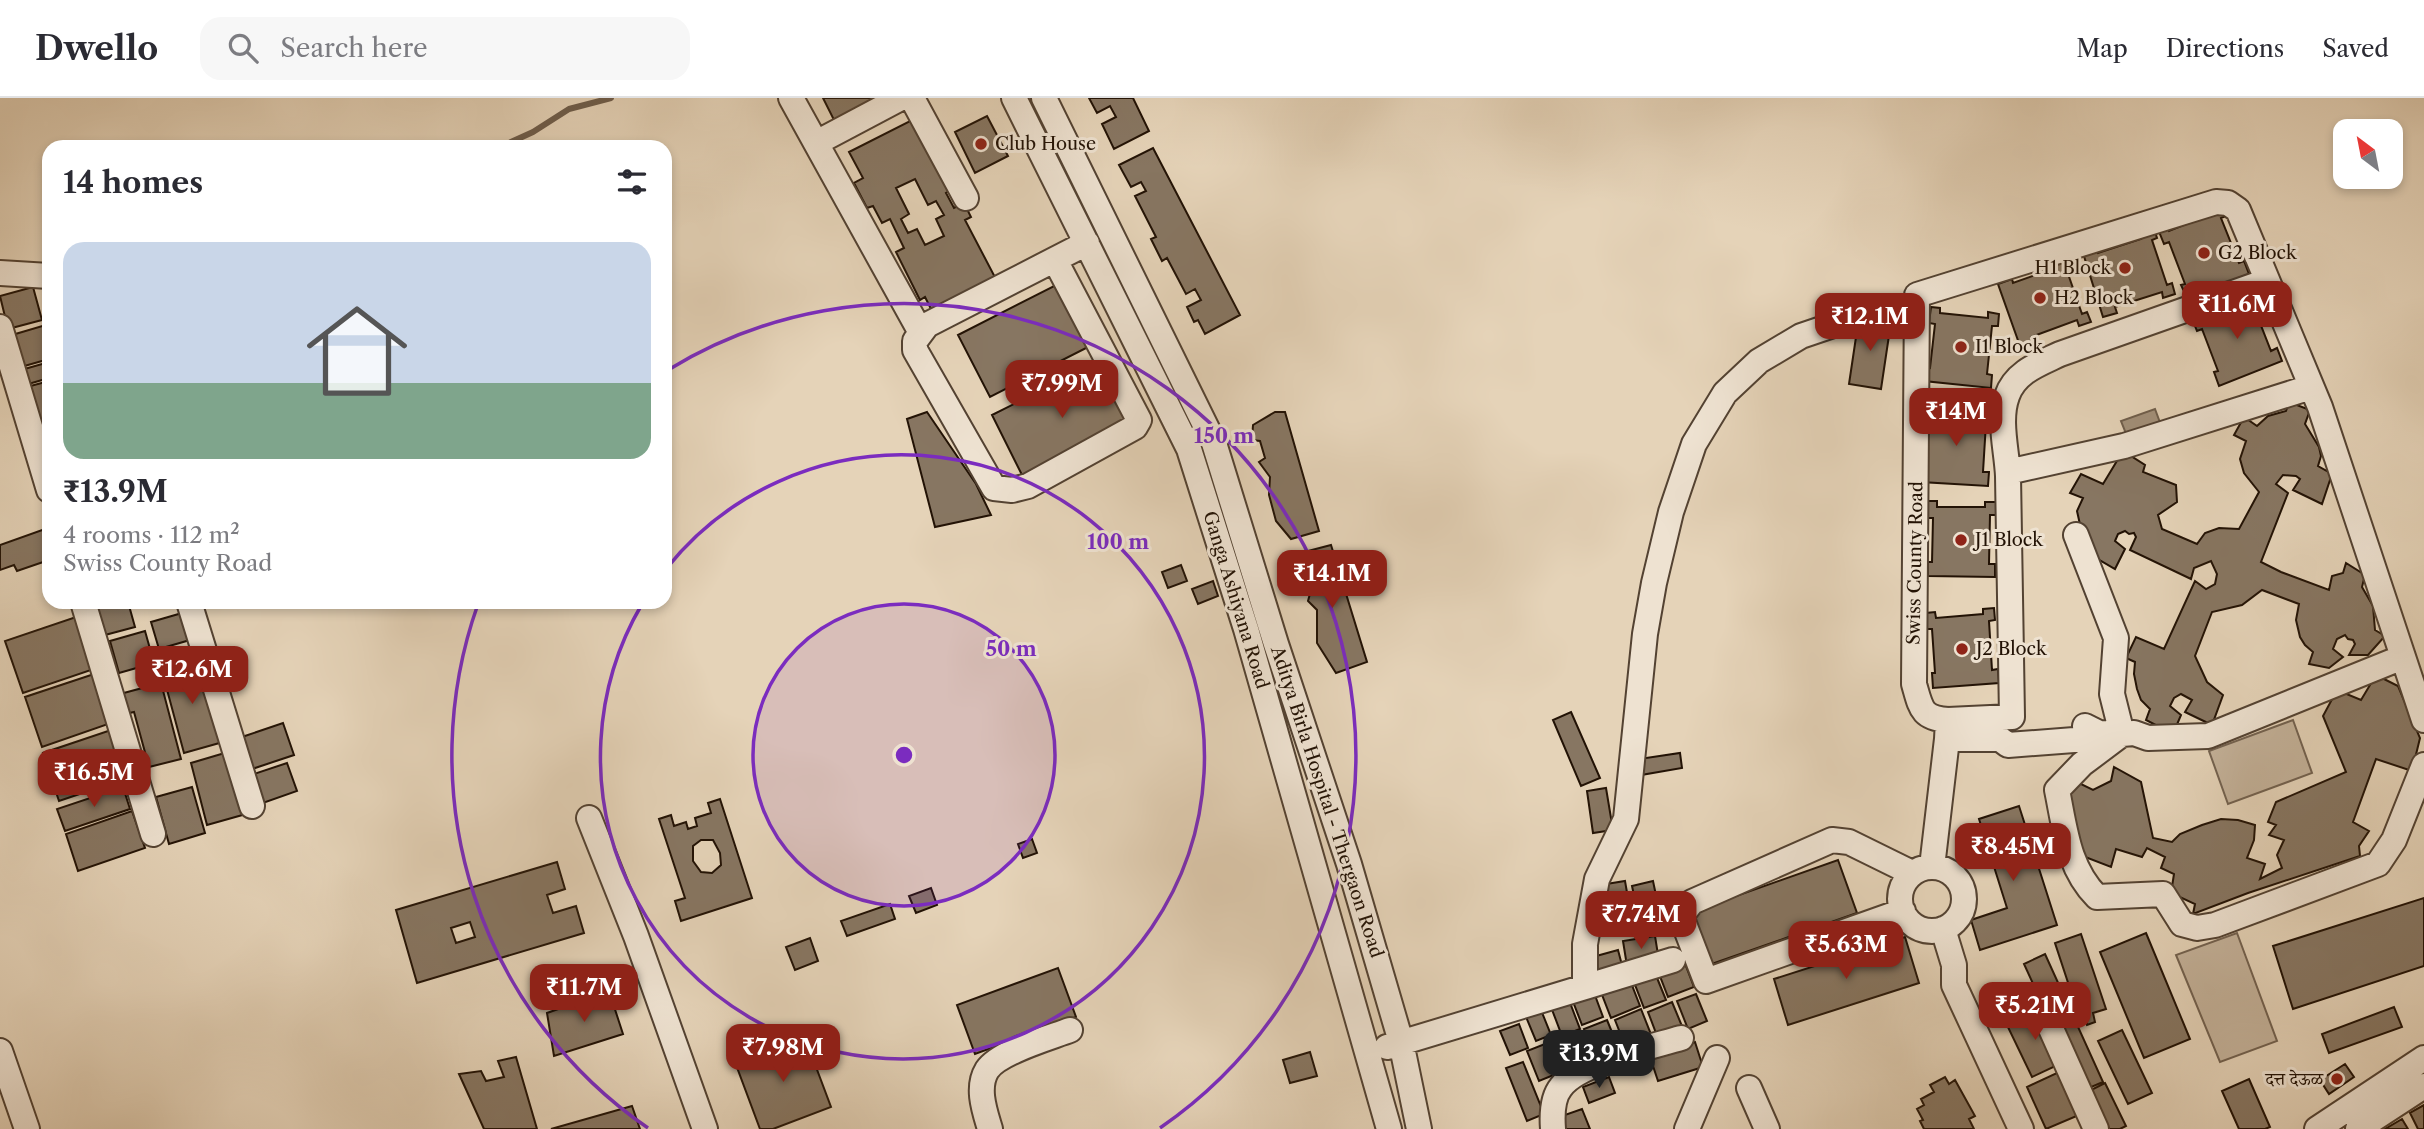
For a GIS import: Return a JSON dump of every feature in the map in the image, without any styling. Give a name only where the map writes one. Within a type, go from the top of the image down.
[{"type":"street","points":[[791,98],[920,331]]},
{"type":"street","points":[[816,142],[901,98]]},
{"type":"street","points":[[912,98],[965,198]]},
{"type":"street","name":"Ganga Ashiyana Road","points":[[1014,98],[1189,449],[1237,601],[1389,1129]]},
{"type":"street","name":"Aditya Birla Hospital - Thergaon Road","points":[[1044,98],[1214,443],[1276,644],[1349,864],[1401,1042],[1419,1129]]},
{"type":"street","name":"Swiss County Road","points":[[2403,657],[2208,736],[2148,738],[2134,733],[2111,733],[2087,739],[2007,745],[2000,739],[1947,730],[1922,710],[1913,684],[1917,295],[2216,202],[2228,203],[2238,210],[2320,407],[2424,719]]},
{"type":"street","points":[[1055,260],[1139,421],[1135,427],[1028,486],[1012,490],[994,488],[915,350],[915,341],[927,325],[1087,243]]},
{"type":"street","points":[[0,273],[42,276]]},
{"type":"street","points":[[1903,911],[1706,981],[1681,916],[1692,902],[1832,840],[1849,842],[1922,870],[1943,868],[1952,873],[1964,892],[1961,913],[1954,922],[1943,929],[1925,930],[1916,926],[1903,911],[1900,901],[1901,891],[1922,870],[1947,730],[2012,717],[2008,472],[2003,417],[2006,397],[2014,381],[2029,369],[2060,354],[2267,281]]},
{"type":"street","points":[[1585,987],[1585,944],[1597,879],[1626,819],[1654,583],[1671,512],[1694,444],[1725,393],[1759,361],[1801,336],[1854,318]]},
{"type":"street","points":[[0,327],[42,467]]},
{"type":"street","points":[[2008,472],[2124,446],[2311,387]]},
{"type":"street","points":[[2076,535],[2116,638],[2111,733],[2057,790],[2070,854],[2086,886],[2097,897],[2162,894],[2182,923],[2197,928],[2215,925],[2378,864],[2395,839],[2424,765]]},
{"type":"street","points":[[85,609],[153,834]]},
{"type":"street","points":[[191,609],[252,806]]},
{"type":"street","points":[[589,818],[636,936],[705,1129]]},
{"type":"street","points":[[1943,929],[1954,975],[2021,1129]]},
{"type":"street","points":[[1367,1053],[1672,960]]},
{"type":"street","points":[[1954,975],[1966,979],[2040,1129]]},
{"type":"street","points":[[2039,1002],[2096,1129]]},
{"type":"street","points":[[990,1129],[983,1105],[982,1087],[987,1071],[999,1059],[1070,1030]]},
{"type":"street","points":[[1553,1129],[1553,1109],[1559,1089],[1574,1075],[1593,1065],[1681,1038]]},
{"type":"street","points":[[1687,1129],[1717,1058]]},
{"type":"street","points":[[2361,1122],[2424,1058]]},
{"type":"street","points":[[1,1059],[27,1129]]},
{"type":"street","points":[[2317,1129],[2361,1122],[2424,1086]]},
{"type":"street","points":[[1749,1088],[1767,1129]]},
{"type":"shaded area","points":[[2155,409],[2162,428],[2129,441],[2121,421]]},
{"type":"shaded area","points":[[2293,720],[2312,773],[2228,804],[2209,751]]},
{"type":"shaded area","points":[[2237,933],[2277,1041],[2220,1062],[2176,955]]},
{"type":"building","points":[[823,98],[877,98],[834,120]]},
{"type":"building","points":[[1089,98],[1133,98],[1149,131],[1114,149],[1102,124],[1116,117],[1110,106],[1097,113]]},
{"type":"building","name":"Club House","points":[[987,116],[1008,156],[975,173],[955,132]]},
{"type":"building","points":[[918,117],[954,189],[946,193],[954,208],[964,203],[971,217],[965,220],[998,283],[934,315],[925,297],[920,300],[896,252],[904,248],[890,219],[882,223],[873,206],[867,208],[854,183],[863,178],[849,152]],"holes":[[[915,179],[928,205],[936,201],[944,215],[936,219],[944,236],[925,245],[917,229],[908,233],[901,219],[909,214],[896,188]]]},
{"type":"building","points":[[1153,148],[1240,315],[1205,334],[1198,320],[1194,322],[1187,307],[1201,300],[1195,289],[1186,294],[1167,258],[1162,261],[1151,239],[1156,237],[1135,196],[1146,191],[1141,182],[1131,187],[1119,165]]},
{"type":"building","name":"G2 Block","points":[[2222,204],[2226,216],[2221,218],[2239,263],[2244,261],[2249,274],[2187,298],[2181,285],[2185,284],[2169,242],[2164,244],[2158,229],[2167,226],[2169,231],[2214,213]]},
{"type":"building","name":"H1 Block","points":[[2154,229],[2157,238],[2152,240],[2167,285],[2172,283],[2175,294],[2163,298],[2162,292],[2115,307],[2117,313],[2103,317],[2083,253],[2097,249],[2098,253],[2141,239],[2139,234]]},
{"type":"building","name":"H2 Block","points":[[2069,257],[2072,267],[2066,268],[2082,314],[2087,312],[2091,322],[2079,326],[2077,320],[2031,337],[2032,342],[2020,346],[1998,284],[2012,279],[2013,283],[2055,268],[2053,263]]},
{"type":"building","points":[[1060,283],[1092,345],[990,397],[958,335]]},
{"type":"building","points":[[33,287],[42,320],[8,329],[0,296]]},
{"type":"building","points":[[2254,291],[2259,303],[2253,305],[2271,351],[2277,348],[2282,361],[2219,386],[2214,372],[2218,371],[2202,329],[2197,331],[2191,316],[2199,313],[2201,318],[2246,300]]},
{"type":"building","name":"I1 Block","points":[[1931,307],[1940,308],[1940,313],[1988,318],[1988,312],[1999,314],[1998,326],[1992,326],[1987,374],[1992,375],[1991,388],[1924,381],[1926,367],[1930,368],[1935,324],[1929,323]]},
{"type":"building","points":[[1859,317],[1891,322],[1881,389],[1849,384]]},
{"type":"building","points":[[42,326],[42,361],[21,367],[12,335]]},
{"type":"building","points":[[1100,361],[1132,425],[1024,479],[992,415]]},
{"type":"building","points":[[42,364],[42,380],[25,385],[21,370]]},
{"type":"building","points":[[42,383],[42,423],[33,425],[23,388]]},
{"type":"building","points":[[2289,402],[2310,410],[2305,424],[2319,447],[2321,456],[2318,466],[2332,474],[2322,504],[2293,490],[2300,479],[2296,476],[2283,475],[2276,484],[2288,493],[2261,562],[2329,590],[2332,576],[2343,573],[2346,563],[2365,575],[2362,587],[2373,606],[2375,630],[2385,636],[2368,655],[2349,655],[2355,644],[2353,640],[2345,635],[2337,639],[2333,649],[2343,657],[2329,668],[2309,664],[2313,652],[2300,637],[2296,620],[2299,604],[2262,590],[2242,605],[2212,612],[2195,656],[2207,682],[2223,695],[2212,725],[2185,712],[2192,700],[2181,694],[2174,698],[2170,706],[2181,715],[2173,734],[2146,720],[2150,709],[2141,700],[2137,689],[2135,662],[2126,658],[2136,637],[2164,649],[2195,581],[2206,589],[2215,584],[2217,574],[2211,561],[2194,568],[2191,579],[2130,550],[2136,537],[2134,533],[2125,531],[2118,534],[2115,541],[2125,549],[2115,569],[2091,555],[2077,511],[2083,498],[2070,493],[2081,474],[2103,484],[2123,451],[2145,465],[2143,472],[2176,485],[2177,502],[2158,515],[2162,529],[2197,544],[2205,533],[2219,528],[2239,529],[2259,492],[2244,473],[2240,459],[2246,441],[2234,435],[2244,417],[2257,426],[2268,416],[2286,411]]},
{"type":"building","points":[[1924,407],[1934,408],[1933,413],[1981,416],[1981,410],[1992,411],[1992,424],[1986,423],[1983,472],[1989,472],[1988,486],[1921,482],[1926,468],[1929,424],[1923,424]]},
{"type":"building","points":[[927,412],[976,484],[991,515],[935,527],[907,419]]},
{"type":"building","points":[[1275,412],[1285,412],[1319,531],[1291,539],[1276,521],[1269,495],[1270,477],[1259,462],[1265,458],[1260,441],[1252,440],[1253,425]]},
{"type":"building","name":"J1 Block","points":[[1928,501],[1937,501],[1937,507],[1985,507],[1985,502],[1996,502],[1996,515],[1990,515],[1989,564],[1995,564],[1995,577],[1928,576],[1928,562],[1932,562],[1933,518],[1928,518]]},
{"type":"building","points":[[42,530],[42,562],[17,571],[14,565],[0,570],[0,545]]},
{"type":"building","points":[[1331,545],[1367,662],[1336,673],[1317,643],[1317,610],[1308,601],[1311,590],[1305,577],[1300,574],[1297,563],[1300,553]]},
{"type":"building","points":[[1181,565],[1187,581],[1168,588],[1162,572]]},
{"type":"building","points":[[1213,581],[1218,596],[1198,604],[1192,589]]},
{"type":"building","name":"J2 Block","points":[[1994,608],[1995,620],[1989,621],[1992,670],[1998,669],[1999,683],[1933,688],[1932,673],[1935,673],[1932,629],[1927,629],[1926,613],[1935,612],[1936,618],[1983,614],[1983,609]]},
{"type":"building","points":[[97,609],[130,609],[135,627],[105,635]]},
{"type":"building","points":[[182,613],[190,640],[159,649],[151,622]]},
{"type":"building","points":[[79,616],[97,668],[23,693],[5,641]]},
{"type":"building","points":[[145,631],[154,663],[119,673],[110,641]]},
{"type":"building","points":[[201,660],[223,742],[184,753],[162,671]]},
{"type":"building","points":[[97,673],[114,722],[42,747],[25,697]]},
{"type":"building","points":[[2376,675],[2398,686],[2420,738],[2412,771],[2376,759],[2353,822],[2369,831],[2359,846],[2360,856],[2193,914],[2195,904],[2171,893],[2174,874],[2161,868],[2165,857],[2147,848],[2142,857],[2116,849],[2111,867],[2080,855],[2064,806],[2075,781],[2093,790],[2111,781],[2114,767],[2141,782],[2153,838],[2172,842],[2180,834],[2202,825],[2221,819],[2238,820],[2255,825],[2254,840],[2247,858],[2265,864],[2260,879],[2282,868],[2277,855],[2284,840],[2269,835],[2276,825],[2268,822],[2276,802],[2346,772],[2323,716],[2337,690],[2361,700]]},
{"type":"building","points":[[161,683],[181,759],[149,767],[134,712],[125,714],[120,694]]},
{"type":"building","points":[[1571,712],[1600,778],[1581,786],[1553,720]]},
{"type":"building","points":[[283,723],[294,755],[252,769],[242,737]]},
{"type":"building","points":[[114,729],[130,777],[59,801],[43,753]]},
{"type":"building","points":[[228,752],[246,814],[207,825],[191,763]]},
{"type":"building","points":[[1680,753],[1682,768],[1641,775],[1639,759]]},
{"type":"building","points":[[287,763],[297,791],[260,804],[251,775]]},
{"type":"building","points":[[123,787],[130,809],[65,831],[57,809]]},
{"type":"building","points":[[192,787],[205,833],[169,844],[156,797]]},
{"type":"building","points":[[1606,788],[1613,830],[1593,833],[1587,791]]},
{"type":"building","points":[[720,799],[752,898],[681,921],[675,901],[685,898],[659,819],[671,815],[674,826],[686,822],[688,829],[697,826],[695,818],[711,813],[708,803]],"holes":[[[701,840],[713,840],[720,853],[721,865],[712,873],[701,872],[693,861],[693,846]]]},
{"type":"building","points":[[2019,806],[2057,925],[1980,950],[1971,920],[2007,908],[1979,819]]},
{"type":"building","points":[[132,811],[145,848],[78,871],[66,834]]},
{"type":"building","points":[[1032,839],[1037,853],[1023,858],[1018,844]]},
{"type":"building","points":[[1838,860],[1857,913],[1706,966],[1688,913]]},
{"type":"building","points":[[557,862],[565,889],[547,895],[553,913],[576,906],[584,933],[417,983],[396,910]],"holes":[[[470,922],[475,937],[456,943],[451,928]]]},
{"type":"building","points":[[1625,881],[1630,910],[1605,914],[1600,885]]},
{"type":"building","points":[[1653,881],[1663,929],[1642,933],[1632,886]]},
{"type":"building","points":[[931,888],[937,905],[916,913],[909,896]]},
{"type":"building","points":[[2424,898],[2424,966],[2293,1009],[2273,946]]},
{"type":"building","points":[[890,904],[895,919],[847,936],[841,921]]},
{"type":"building","points":[[2146,933],[2190,1039],[2144,1058],[2100,952]]},
{"type":"building","points":[[2081,934],[2106,1009],[2093,1013],[2095,1022],[2087,1025],[2085,1018],[2080,1019],[2055,943]]},
{"type":"building","points":[[1655,936],[1659,961],[1627,966],[1623,941]]},
{"type":"building","points":[[1905,937],[1919,983],[1788,1025],[1774,979]]},
{"type":"building","points":[[810,938],[818,961],[795,970],[786,947]]},
{"type":"building","points":[[1618,950],[1623,969],[1594,977],[1589,958]]},
{"type":"building","points":[[2045,954],[2103,1082],[2082,1091],[2024,964]]},
{"type":"building","points":[[1684,961],[1694,987],[1668,997],[1658,971]]},
{"type":"building","points":[[1058,968],[1076,1017],[975,1054],[957,1005]]},
{"type":"building","points":[[1653,968],[1666,1000],[1644,1008],[1632,977]]},
{"type":"building","points":[[1628,975],[1640,1006],[1611,1018],[1599,987]]},
{"type":"building","points":[[1593,990],[1603,1017],[1582,1025],[1572,999]]},
{"type":"building","points":[[609,991],[623,1034],[554,1056],[547,1013]]},
{"type":"building","points":[[1696,994],[1707,1021],[1688,1029],[1677,1001]]},
{"type":"building","points":[[1569,1000],[1580,1029],[1562,1036],[1551,1007]]},
{"type":"building","points":[[1672,1002],[1684,1031],[1659,1041],[1648,1012]]},
{"type":"building","points":[[1539,1005],[1551,1035],[1536,1041],[1524,1012]]},
{"type":"building","points":[[2394,1007],[2402,1027],[2329,1053],[2322,1034]]},
{"type":"building","points":[[2038,1008],[2064,1062],[2032,1077],[2006,1023]]},
{"type":"building","points":[[1641,1009],[1652,1037],[1626,1048],[1615,1020]]},
{"type":"building","points":[[1607,1020],[1618,1047],[1595,1056],[1584,1029]]},
{"type":"building","points":[[1519,1024],[1528,1048],[1510,1055],[1500,1031]]},
{"type":"building","points":[[2122,1030],[2152,1093],[2128,1104],[2098,1041]]},
{"type":"building","points":[[804,1035],[831,1107],[773,1129],[760,1129],[735,1062]]},
{"type":"building","points":[[1555,1040],[1566,1070],[1539,1081],[1527,1051]]},
{"type":"building","points":[[1695,1042],[1703,1067],[1658,1081],[1650,1057]]},
{"type":"building","points":[[1310,1052],[1317,1076],[1290,1083],[1283,1060]]},
{"type":"building","points":[[516,1057],[537,1129],[484,1129],[459,1074],[481,1071],[486,1081],[504,1077],[498,1061]]},
{"type":"building","points":[[1523,1062],[1544,1114],[1527,1121],[1506,1068]]},
{"type":"building","name":"दत्त देऊळ","points":[[2345,1064],[2354,1077],[2329,1094],[2320,1080]]},
{"type":"building","points":[[2059,1072],[2079,1115],[2046,1129],[2027,1087]]},
{"type":"building","points":[[1609,1077],[1615,1093],[1589,1103],[1583,1087]]},
{"type":"building","points":[[1945,1077],[1949,1084],[1955,1080],[1975,1116],[1969,1119],[1974,1129],[1924,1129],[1917,1109],[1924,1105],[1921,1099],[1934,1092],[1930,1085]]},
{"type":"building","points":[[2249,1079],[2270,1127],[2265,1129],[2239,1129],[2222,1091]]},
{"type":"building","points":[[2105,1083],[2126,1126],[2120,1129],[2109,1129],[2091,1090]]},
{"type":"building","points":[[2424,1105],[2424,1129],[2418,1129],[2410,1113]]},
{"type":"building","points":[[632,1106],[640,1129],[551,1129]]},
{"type":"building","points":[[1582,1109],[1590,1129],[1564,1129],[1559,1117]]},
{"type":"building","points":[[2402,1119],[2408,1129],[2385,1129]]},
{"type":"waterway","points":[[515,140],[569,109],[611,98]]},
{"type":"place","name":"Club House","points":[[981,144]]},
{"type":"place","name":"G2 Block","points":[[2204,253]]},
{"type":"place","name":"H1 Block","points":[[2125,268]]},
{"type":"place","name":"H2 Block","points":[[2040,298]]},
{"type":"place","name":"I1 Block","points":[[1961,347]]},
{"type":"place","name":"J1 Block","points":[[1961,540]]},
{"type":"place","name":"J2 Block","points":[[1962,649]]},
{"type":"place","name":"दत्त देऊळ","points":[[2337,1079]]}]
